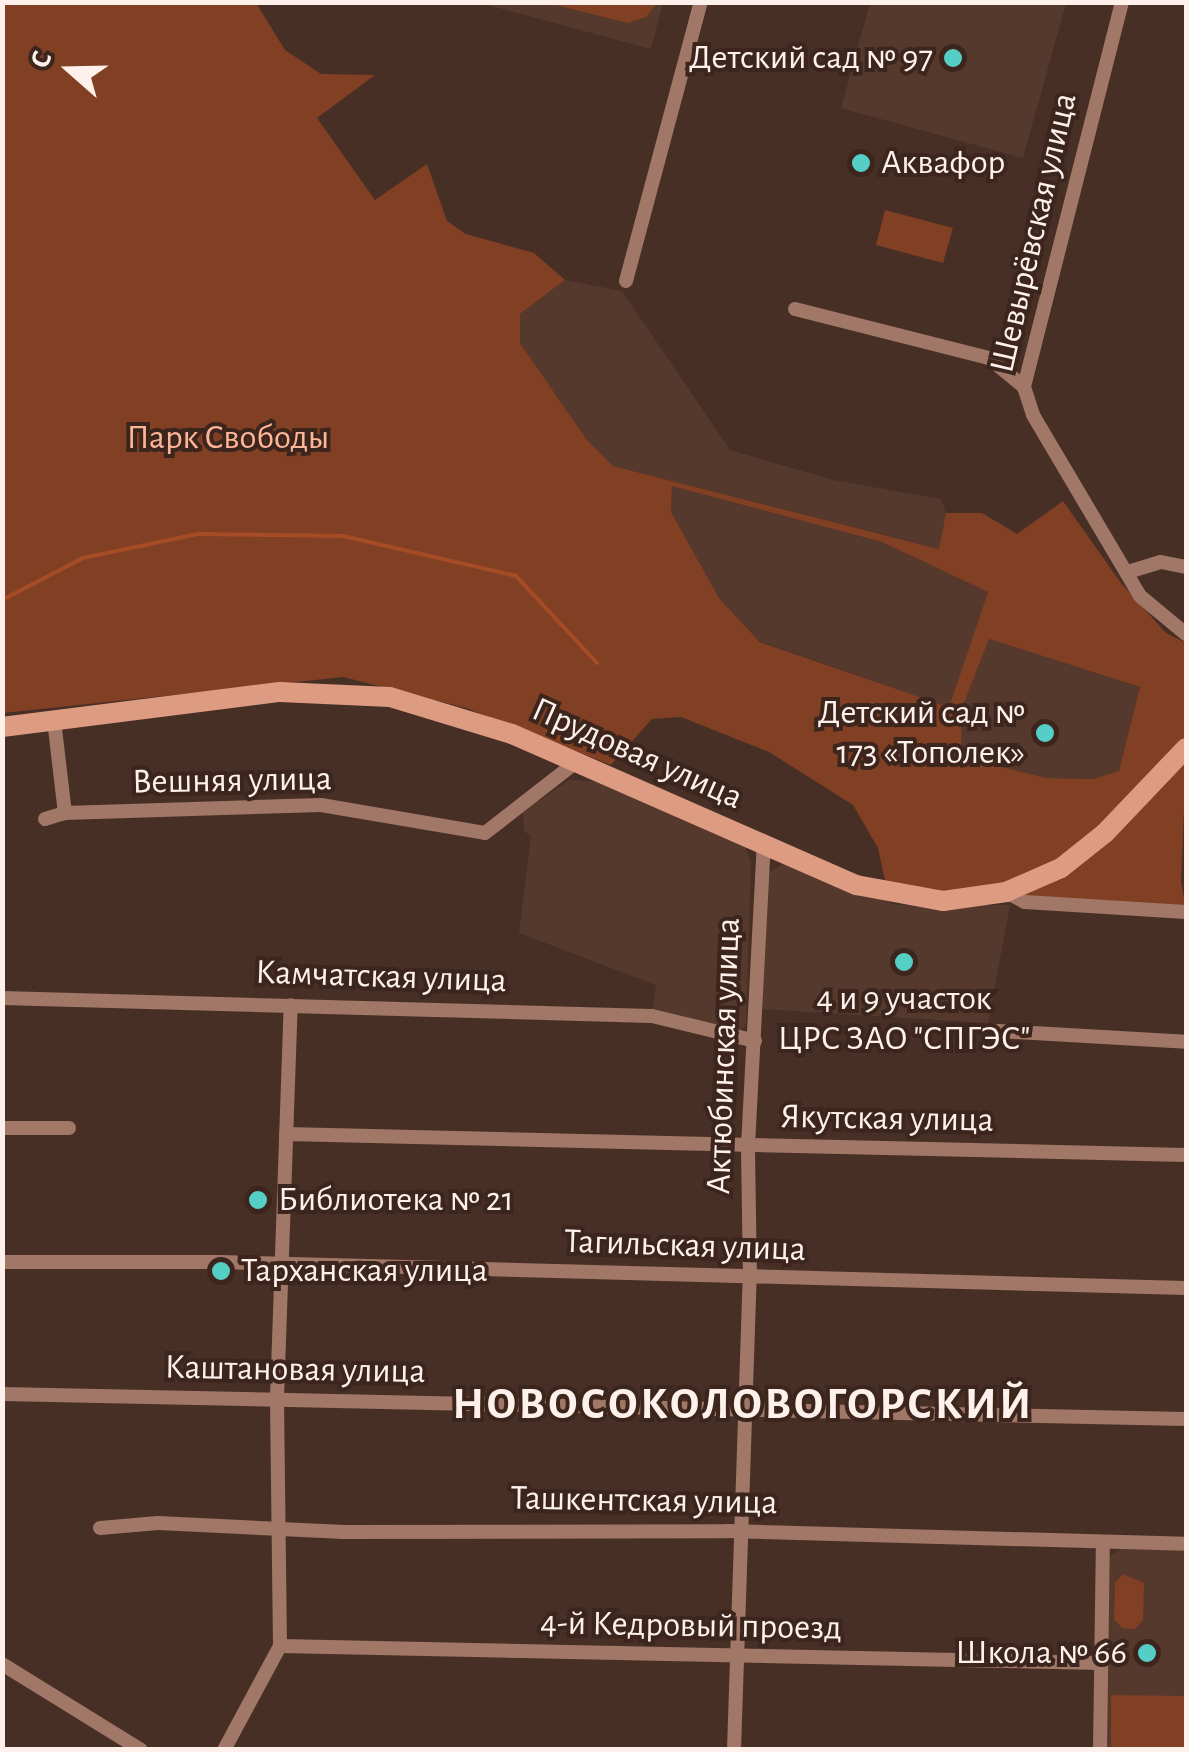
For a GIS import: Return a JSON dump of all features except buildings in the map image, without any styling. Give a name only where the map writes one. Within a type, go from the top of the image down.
[{"type":"main road","name":"Прудовая улица","points":[[2,727],[329,690],[462,715],[764,846],[898,898],[943,901],[1006,892],[1076,858],[1185,751]]},
{"type":"street","points":[[626,281],[701,2]]},
{"type":"street","name":"Шевырёвская улица","points":[[1122,2],[1024,387],[1032,415],[1140,596],[1186,634]]},
{"type":"street","points":[[795,309],[989,358],[1024,387]]},
{"type":"street","points":[[1128,572],[1162,562],[1186,567]]},
{"type":"street","points":[[54,720],[64,812]]},
{"type":"street","name":"Вешняя улица","points":[[44,819],[64,812],[321,806],[485,833],[575,763]]},
{"type":"street","name":"Актюбинская улица","points":[[734,1750],[750,1278],[748,1146],[764,846]]},
{"type":"street","points":[[1006,892],[1025,902],[1186,912]]},
{"type":"street","name":"Камчатская улица","points":[[2,998],[652,1016],[754,1041]]},
{"type":"street","points":[[224,1750],[280,1646],[277,1398],[290,1005]]},
{"type":"street","points":[[998,1030],[1186,1042]]},
{"type":"street","points":[[2,1128],[69,1128]]},
{"type":"street","name":"Якутская улица","points":[[286,1134],[1186,1155]]},
{"type":"street","name":"Тагильская улица","points":[[2,1262],[284,1265],[1186,1288]]},
{"type":"street","name":"Каштановая улица","points":[[2,1394],[1186,1419]]},
{"type":"street","name":"Ташкентская улица","points":[[100,1528],[158,1523],[278,1529],[741,1531],[1186,1544]]},
{"type":"street","points":[[1100,1750],[1103,1542]]},
{"type":"street","name":"4-й Кедровый проезд","points":[[280,1646],[1101,1663]]},
{"type":"street","points":[[2,1664],[140,1750]]},
{"type":"shaded area","points":[[480,3],[663,3],[651,49]]},
{"type":"shaded area","name":"Детский сад № 97","points":[[870,3],[1066,3],[1023,158],[841,108]]},
{"type":"shaded area","points":[[565,280],[622,291],[730,450],[833,480],[941,499],[946,513],[940,549],[613,466],[587,440],[520,343],[520,314]]},
{"type":"shaded area","points":[[672,486],[882,542],[988,592],[949,707],[760,641],[719,598],[671,512]]},
{"type":"shaded area","name":"Детский сад № 173 «Тополек»","points":[[989,639],[1140,687],[1120,771],[1093,779],[1046,778],[961,757],[962,708]]},
{"type":"shaded area","points":[[570,780],[599,782],[745,847],[751,863],[746,1024],[740,1033],[652,1012],[656,985],[519,933],[531,836],[524,831],[523,811]]},
{"type":"shaded area","points":[[783,864],[896,905],[1010,905],[988,1023],[762,1009],[766,874]]},
{"type":"shaded area","name":"Школа № 66","points":[[1120,1549],[1186,1550],[1186,1749],[1105,1750],[1110,1556]]},
{"type":"green space","points":[[657,2],[646,17],[628,23],[548,3]]},
{"type":"green space","name":"Парк Свободы","points":[[2,3],[256,3],[285,50],[321,74],[375,75],[317,118],[375,200],[427,164],[447,221],[466,234],[534,253],[565,280],[520,314],[520,343],[587,440],[613,466],[939,549],[946,513],[982,513],[1017,534],[1063,501],[1121,583],[1166,633],[1186,643],[1186,740],[1100,830],[1027,879],[964,895],[887,889],[878,848],[853,805],[769,752],[681,717],[652,719],[611,765],[466,708],[343,677],[3,713]],"holes":[[[672,486],[882,542],[988,592],[949,707],[760,642],[719,598],[671,512]],[[989,639],[1140,687],[1119,771],[1093,779],[1046,778],[961,757],[962,708]]]},
{"type":"green space","points":[[885,210],[953,228],[943,263],[876,245]]},
{"type":"green space","points":[[1186,763],[1181,882],[1186,908],[1020,896]]},
{"type":"green space","points":[[1123,1574],[1144,1583],[1143,1620],[1135,1629],[1122,1628],[1114,1619],[1115,1583]]},
{"type":"green space","points":[[1111,1695],[1186,1696],[1186,1749],[1111,1749]]},
{"type":"waterway","points":[[2,600],[83,558],[198,534],[343,536],[516,576],[597,663]]},
{"type":"place","name":"Детский сад № 97","points":[[953,58]]},
{"type":"place","name":"Аквафор","points":[[861,163]]},
{"type":"place","name":"Детский сад № 173 «Тополек»","points":[[1045,733]]},
{"type":"place","name":"4 и 9 участок ЦРС ЗАО \"СПГЭС\"","points":[[904,962]]},
{"type":"place","name":"Библиотека № 21","points":[[258,1200]]},
{"type":"place","name":"Тарханская улица","points":[[221,1271]]},
{"type":"place","name":"Школа № 66","points":[[1147,1653]]},
{"type":"district","name":"НОВОСОКОЛОВОГОРСКИЙ","points":[[743,1405]]}]
